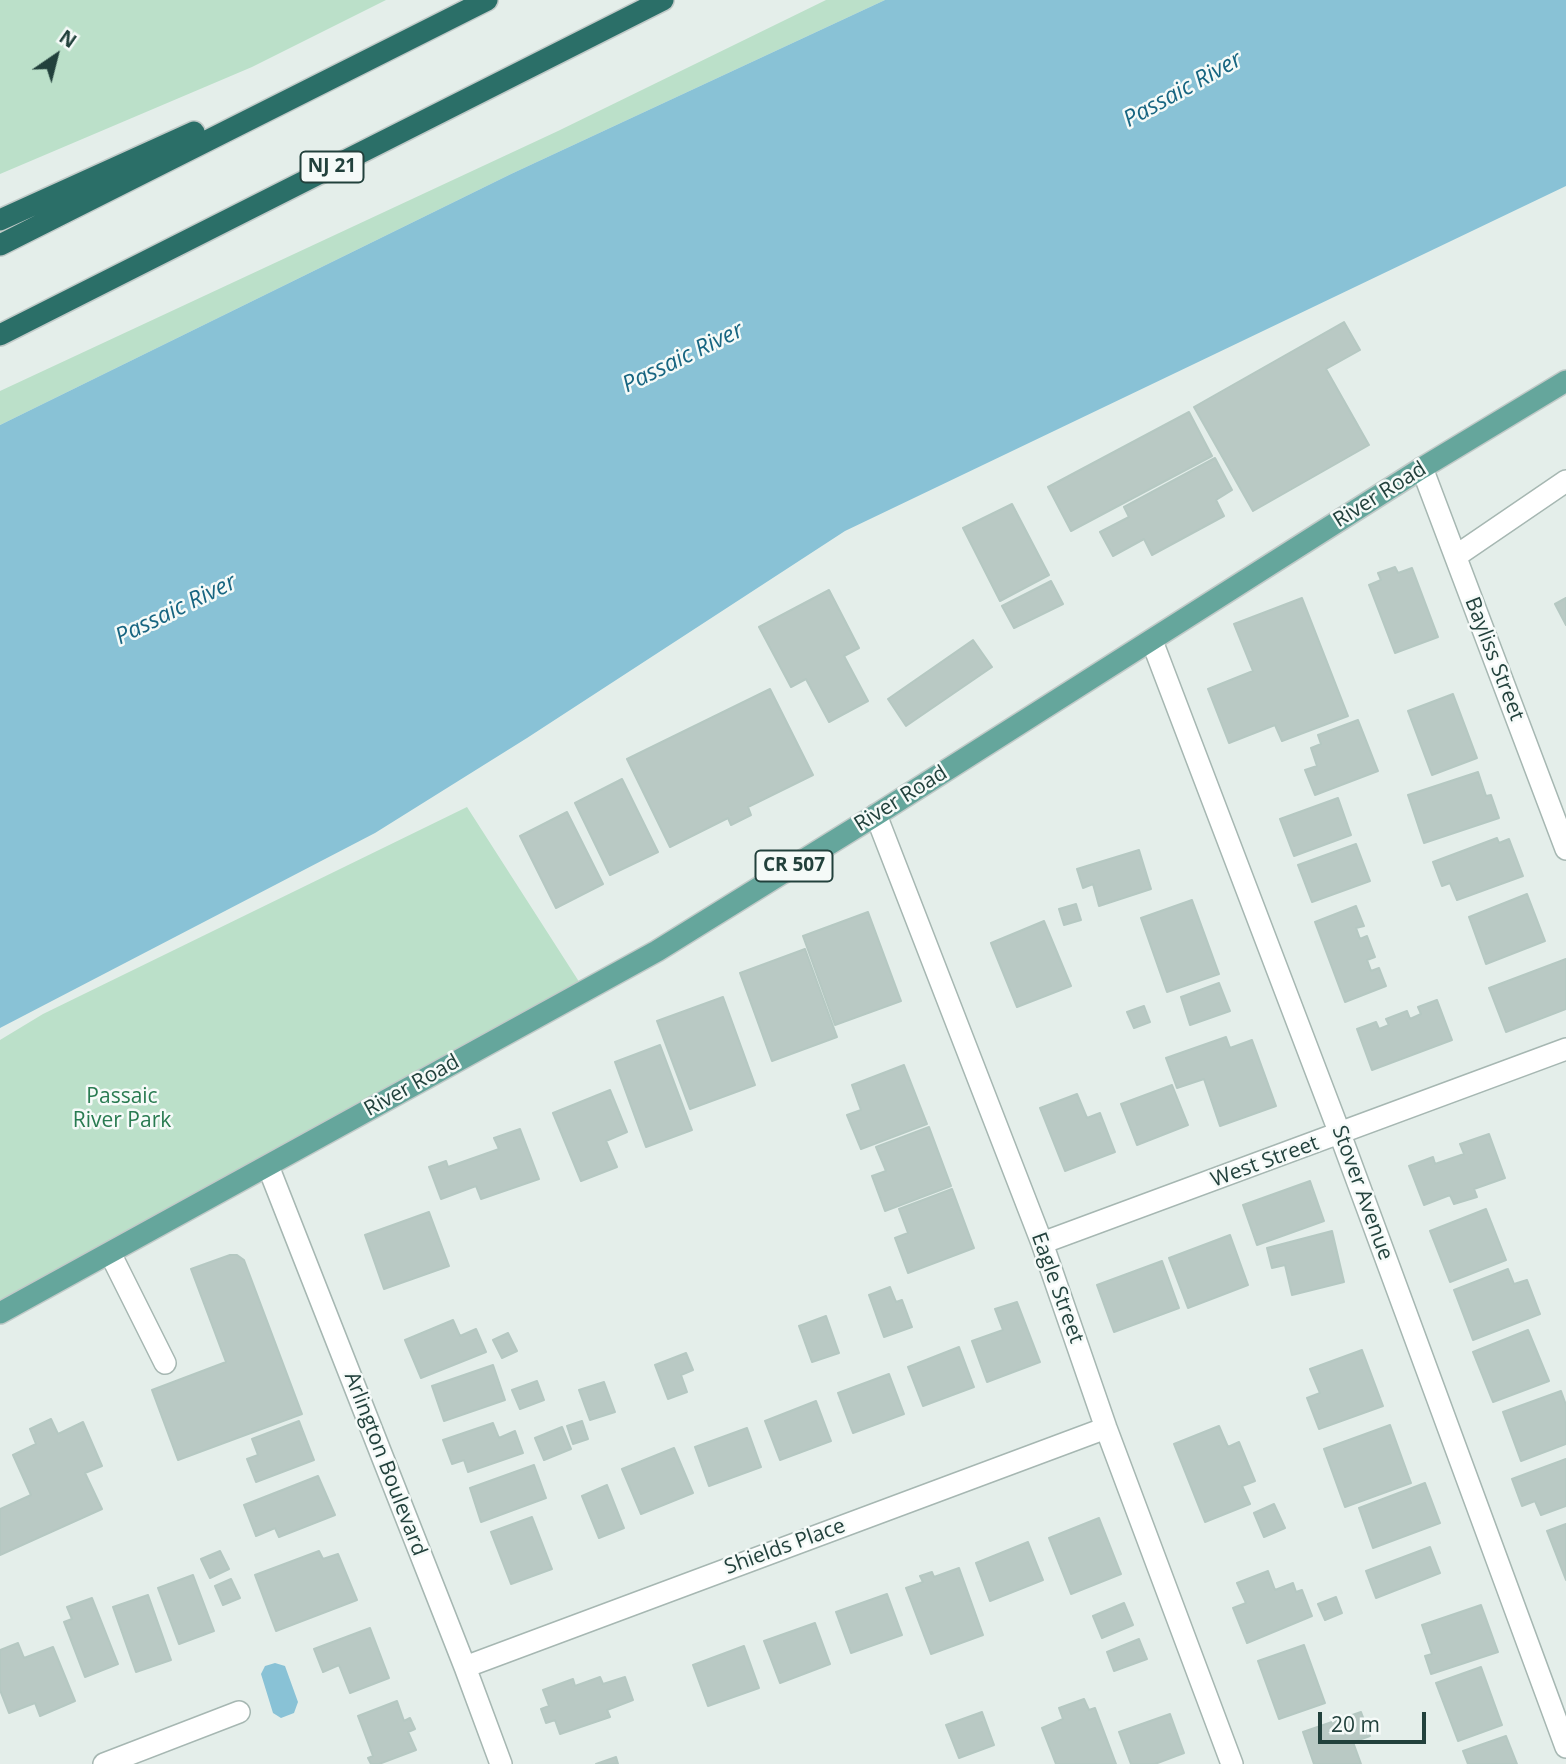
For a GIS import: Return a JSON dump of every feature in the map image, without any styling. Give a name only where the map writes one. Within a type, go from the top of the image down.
[{"type":"highway","points":[[0,220],[487,0]]},
{"type":"highway","points":[[0,245],[487,0]]},
{"type":"highway","name":"NJ 21","points":[[0,335],[663,0]]},
{"type":"main road","name":"River Road","points":[[0,1313],[657,951],[1152,641],[1422,468],[1566,381]]},
{"type":"street","name":"Bayliss Street","points":[[1422,468],[1566,849]]},
{"type":"street","points":[[1456,556],[1566,481]]},
{"type":"street","name":"Stover Avenue","points":[[1152,641],[1340,1135],[1566,1747]]},
{"type":"street","name":"Eagle Street","points":[[876,815],[1042,1243],[1106,1428],[1232,1764]]},
{"type":"street","name":"West Street","points":[[1042,1243],[1340,1135],[1566,1049]]},
{"type":"street","name":"Arlington Boulevard","points":[[268,1166],[501,1764]]},
{"type":"street","points":[[110,1253],[165,1363]]},
{"type":"street","name":"Shields Place","points":[[465,1667],[1106,1428]]},
{"type":"street","points":[[104,1764],[239,1712]]},
{"type":"green space","points":[[0,0],[386,0],[252,67],[0,174]]},
{"type":"green space","points":[[826,0],[885,0],[511,174],[0,425],[0,391],[558,131]]},
{"type":"green space","name":"Passaic River Park","points":[[467,807],[585,991],[0,1313],[0,1040],[43,1014]]},
{"type":"water","name":"Passaic River","points":[[885,0],[1566,0],[1566,186],[845,531],[527,738],[375,833],[0,1028],[0,425],[511,174]]},
{"type":"water","points":[[275,1663],[285,1666],[298,1702],[294,1713],[281,1718],[273,1713],[261,1674],[265,1666]]},
{"type":"building","points":[[1344,322],[1360,350],[1326,369],[1369,445],[1253,511],[1194,407]]},
{"type":"building","points":[[1189,412],[1212,456],[1071,531],[1048,487]]},
{"type":"building","points":[[1215,458],[1232,490],[1216,500],[1224,516],[1152,555],[1144,539],[1113,556],[1100,532],[1129,517],[1124,507]]},
{"type":"building","points":[[1012,504],[1049,575],[1000,601],[963,528]]},
{"type":"building","points":[[1395,567],[1398,573],[1412,568],[1438,637],[1395,653],[1369,585],[1381,580],[1378,573]]},
{"type":"building","points":[[1051,581],[1063,604],[1014,628],[1002,606]]},
{"type":"building","points":[[829,590],[859,648],[844,656],[868,701],[829,722],[806,679],[791,687],[759,627]]},
{"type":"building","points":[[1302,598],[1348,716],[1282,741],[1275,725],[1229,743],[1208,689],[1253,671],[1234,624]]},
{"type":"building","points":[[1566,598],[1566,625],[1555,604]]},
{"type":"building","points":[[973,640],[992,667],[906,726],[888,699]]},
{"type":"building","points":[[770,689],[813,775],[748,807],[751,815],[731,825],[728,818],[670,847],[627,759]]},
{"type":"building","points":[[1453,694],[1477,758],[1432,775],[1408,711]]},
{"type":"building","points":[[1358,720],[1378,771],[1315,795],[1305,770],[1317,766],[1311,748],[1321,744],[1318,735]]},
{"type":"building","points":[[1478,772],[1486,796],[1491,795],[1499,818],[1424,843],[1408,795]]},
{"type":"building","points":[[622,779],[658,852],[610,875],[575,803]]},
{"type":"building","points":[[1338,798],[1351,835],[1294,856],[1280,819]]},
{"type":"building","points":[[567,812],[603,884],[556,908],[520,836]]},
{"type":"building","points":[[1497,838],[1499,843],[1509,839],[1523,876],[1457,900],[1450,883],[1442,886],[1433,862]]},
{"type":"building","points":[[1356,844],[1370,881],[1312,902],[1298,865]]},
{"type":"building","points":[[1139,850],[1151,889],[1099,906],[1093,884],[1083,888],[1077,869]]},
{"type":"building","points":[[1527,894],[1545,941],[1486,964],[1469,917]]},
{"type":"building","points":[[1192,900],[1219,974],[1167,992],[1141,918]]},
{"type":"building","points":[[1076,904],[1081,920],[1064,925],[1059,909]]},
{"type":"building","points":[[1356,906],[1364,926],[1356,928],[1360,939],[1367,936],[1375,957],[1367,960],[1371,971],[1379,968],[1386,986],[1345,1002],[1315,922]]},
{"type":"building","points":[[868,912],[901,1001],[835,1025],[803,936]]},
{"type":"building","points":[[1044,921],[1071,986],[1017,1007],[991,943]]},
{"type":"building","points":[[805,949],[837,1037],[772,1061],[740,973]]},
{"type":"building","points":[[1566,959],[1566,1009],[1506,1032],[1489,988]]},
{"type":"building","points":[[1219,983],[1230,1011],[1190,1025],[1181,997]]},
{"type":"building","points":[[723,997],[755,1085],[690,1109],[657,1021]]},
{"type":"building","points":[[1437,1000],[1452,1040],[1372,1070],[1357,1029],[1376,1022],[1379,1029],[1389,1025],[1386,1019],[1407,1011],[1410,1019],[1421,1014],[1418,1007]]},
{"type":"building","points":[[1144,1006],[1150,1022],[1134,1028],[1127,1012]]},
{"type":"building","points":[[1226,1037],[1230,1048],[1252,1040],[1276,1106],[1220,1126],[1204,1079],[1177,1088],[1166,1058]]},
{"type":"building","points":[[660,1045],[692,1130],[646,1147],[615,1062]]},
{"type":"building","points":[[904,1065],[927,1124],[861,1149],[847,1115],[861,1110],[852,1085]]},
{"type":"building","points":[[1172,1085],[1188,1125],[1137,1145],[1121,1104]]},
{"type":"building","points":[[610,1090],[627,1132],[606,1141],[617,1167],[581,1181],[553,1113]]},
{"type":"building","points":[[1077,1094],[1087,1118],[1100,1113],[1115,1152],[1065,1171],[1040,1108]]},
{"type":"building","points":[[929,1127],[951,1186],[885,1211],[872,1176],[886,1171],[876,1147]]},
{"type":"building","points":[[520,1129],[539,1179],[481,1199],[476,1186],[441,1199],[429,1167],[446,1161],[448,1167],[499,1149],[494,1138]]},
{"type":"building","points":[[1489,1134],[1505,1178],[1474,1189],[1477,1197],[1454,1204],[1450,1195],[1424,1205],[1409,1166],[1433,1157],[1435,1164],[1464,1154],[1460,1144]]},
{"type":"building","points":[[1310,1181],[1324,1221],[1257,1245],[1243,1205]]},
{"type":"building","points":[[952,1189],[974,1248],[908,1273],[895,1238],[908,1233],[899,1209]]},
{"type":"building","points":[[1486,1209],[1506,1260],[1450,1282],[1430,1231]]},
{"type":"building","points":[[429,1212],[449,1266],[384,1289],[365,1235]]},
{"type":"building","points":[[1332,1231],[1344,1282],[1292,1295],[1285,1265],[1272,1268],[1267,1248]]},
{"type":"building","points":[[1230,1235],[1248,1285],[1188,1308],[1169,1258]]},
{"type":"building","points":[[237,1255],[244,1260],[302,1414],[178,1460],[152,1390],[226,1362],[191,1269]]},
{"type":"building","points":[[1162,1261],[1179,1308],[1114,1332],[1097,1285]]},
{"type":"building","points":[[1508,1269],[1514,1284],[1527,1280],[1540,1314],[1473,1340],[1454,1290]]},
{"type":"building","points":[[890,1287],[896,1302],[902,1300],[912,1327],[884,1337],[869,1295]]},
{"type":"building","points":[[1017,1302],[1040,1362],[987,1382],[972,1341],[1003,1330],[995,1309]]},
{"type":"building","points":[[826,1316],[839,1353],[812,1362],[799,1326]]},
{"type":"building","points":[[453,1320],[460,1336],[476,1329],[486,1352],[421,1378],[405,1340]]},
{"type":"building","points":[[1528,1330],[1549,1381],[1493,1402],[1473,1352]]},
{"type":"building","points":[[508,1333],[517,1351],[502,1358],[493,1340]]},
{"type":"building","points":[[959,1347],[974,1387],[923,1406],[908,1367]]},
{"type":"building","points":[[1362,1350],[1383,1406],[1319,1429],[1307,1398],[1320,1393],[1310,1369]]},
{"type":"building","points":[[686,1353],[693,1370],[681,1375],[687,1392],[668,1399],[655,1365]]},
{"type":"building","points":[[493,1365],[505,1400],[444,1421],[432,1386]]},
{"type":"building","points":[[889,1374],[904,1414],[853,1433],[838,1393]]},
{"type":"building","points":[[537,1381],[544,1400],[520,1409],[512,1390]]},
{"type":"building","points":[[604,1382],[615,1412],[590,1420],[579,1390]]},
{"type":"building","points":[[1561,1391],[1566,1405],[1566,1444],[1521,1461],[1503,1412]]},
{"type":"building","points":[[816,1401],[831,1441],[780,1460],[765,1421]]},
{"type":"building","points":[[51,1419],[58,1434],[83,1422],[102,1466],[85,1473],[102,1509],[0,1555],[0,1509],[31,1495],[13,1455],[36,1444],[30,1429]]},
{"type":"building","points":[[299,1421],[314,1460],[256,1482],[247,1459],[258,1455],[252,1439]]},
{"type":"building","points":[[582,1421],[588,1439],[573,1444],[567,1426]]},
{"type":"building","points":[[493,1423],[499,1438],[515,1431],[523,1453],[468,1472],[464,1460],[452,1464],[443,1440]]},
{"type":"building","points":[[1390,1425],[1411,1483],[1345,1507],[1324,1449]]},
{"type":"building","points":[[1219,1426],[1228,1447],[1239,1442],[1255,1481],[1242,1486],[1250,1504],[1205,1522],[1174,1444]]},
{"type":"building","points":[[562,1427],[571,1449],[544,1460],[535,1438]]},
{"type":"building","points":[[747,1428],[761,1467],[709,1486],[695,1447]]},
{"type":"building","points":[[674,1448],[693,1493],[641,1514],[622,1469]]},
{"type":"building","points":[[1566,1459],[1566,1506],[1541,1515],[1535,1501],[1522,1506],[1512,1479]]},
{"type":"building","points":[[534,1465],[546,1498],[481,1522],[470,1488]]},
{"type":"building","points":[[318,1476],[335,1515],[279,1537],[275,1528],[256,1536],[244,1505]]},
{"type":"building","points":[[1425,1483],[1440,1523],[1373,1548],[1359,1508]]},
{"type":"building","points":[[607,1485],[624,1528],[599,1538],[582,1496]]},
{"type":"building","points":[[1274,1504],[1285,1528],[1264,1537],[1254,1513]]},
{"type":"building","points":[[532,1517],[552,1569],[511,1584],[491,1532]]},
{"type":"building","points":[[1099,1518],[1121,1574],[1071,1594],[1049,1538]]},
{"type":"building","points":[[1566,1524],[1566,1580],[1547,1531]]},
{"type":"building","points":[[1028,1542],[1043,1580],[990,1601],[976,1563]]},
{"type":"building","points":[[1430,1547],[1440,1573],[1376,1598],[1366,1571]]},
{"type":"building","points":[[220,1551],[229,1569],[210,1578],[201,1559]]},
{"type":"building","points":[[319,1551],[323,1559],[338,1554],[357,1600],[276,1631],[255,1575]]},
{"type":"building","points":[[959,1568],[983,1635],[931,1654],[906,1588],[923,1582],[920,1576],[932,1572],[934,1577]]},
{"type":"building","points":[[1268,1571],[1275,1590],[1293,1583],[1296,1592],[1302,1590],[1312,1616],[1247,1643],[1233,1608],[1246,1603],[1237,1583]]},
{"type":"building","points":[[193,1575],[214,1631],[179,1644],[158,1588]]},
{"type":"building","points":[[231,1579],[240,1598],[223,1605],[215,1586]]},
{"type":"building","points":[[887,1594],[902,1635],[851,1653],[836,1612]]},
{"type":"building","points":[[148,1595],[171,1660],[136,1672],[113,1607]]},
{"type":"building","points":[[1336,1597],[1342,1613],[1325,1620],[1318,1604]]},
{"type":"building","points":[[92,1598],[118,1664],[85,1677],[64,1622],[72,1619],[67,1607]]},
{"type":"building","points":[[1124,1603],[1133,1625],[1102,1638],[1093,1616]]},
{"type":"building","points":[[1481,1605],[1498,1652],[1431,1674],[1425,1656],[1432,1654],[1422,1625]]},
{"type":"building","points":[[815,1623],[830,1664],[780,1683],[764,1641]]},
{"type":"building","points":[[370,1628],[389,1678],[350,1693],[339,1665],[323,1672],[314,1649]]},
{"type":"building","points":[[1139,1639],[1147,1659],[1114,1671],[1107,1652]]},
{"type":"building","points":[[18,1643],[24,1658],[53,1647],[75,1701],[40,1716],[35,1703],[9,1713],[0,1690],[0,1650]]},
{"type":"building","points":[[1304,1645],[1325,1703],[1279,1719],[1258,1661]]},
{"type":"building","points":[[744,1646],[759,1688],[708,1706],[693,1665]]},
{"type":"building","points":[[1481,1667],[1502,1725],[1458,1741],[1436,1683]]},
{"type":"building","points":[[600,1677],[603,1684],[625,1677],[633,1700],[607,1710],[610,1717],[560,1734],[555,1720],[546,1723],[541,1709],[549,1706],[543,1690],[573,1679],[575,1686]]},
{"type":"building","points":[[1084,1699],[1089,1710],[1095,1708],[1116,1764],[1056,1764],[1042,1728],[1063,1719],[1059,1708]]},
{"type":"building","points":[[397,1701],[404,1721],[410,1718],[415,1729],[408,1732],[416,1750],[379,1764],[371,1764],[368,1758],[373,1756],[358,1716]]},
{"type":"building","points":[[982,1712],[994,1745],[959,1758],[946,1725]]},
{"type":"building","points":[[1361,1712],[1370,1736],[1353,1742],[1361,1764],[1314,1764],[1303,1732]]},
{"type":"building","points":[[1170,1714],[1184,1753],[1155,1764],[1131,1764],[1119,1732]]},
{"type":"building","points":[[1506,1736],[1517,1764],[1468,1764],[1463,1751]]},
{"type":"building","points":[[616,1757],[618,1764],[596,1764]]}]
